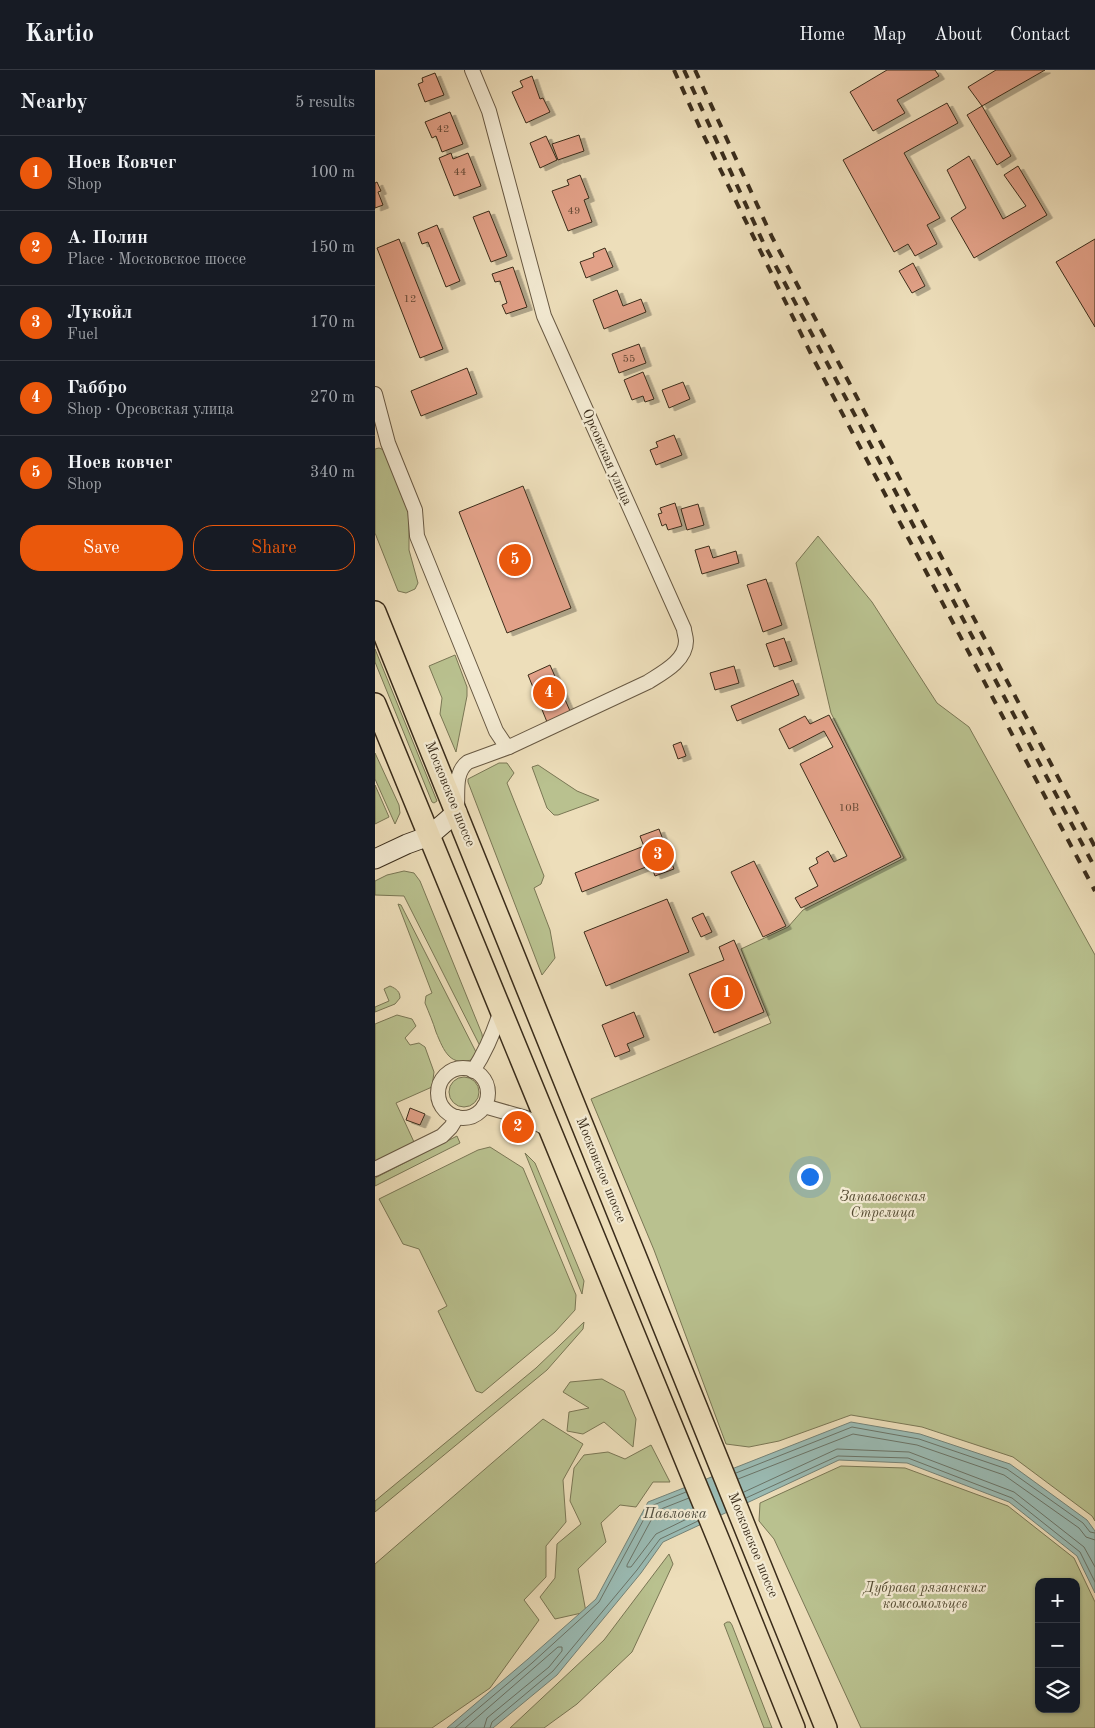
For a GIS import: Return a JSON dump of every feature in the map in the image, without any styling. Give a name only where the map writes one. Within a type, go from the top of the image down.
[{"type":"main road","name":"Московское шоссе","points":[[375,612],[703,1425],[749,1533],[826,1728]]},
{"type":"main road","points":[[375,704],[794,1728]]},
{"type":"street","name":"Орсовская улица","points":[[457,812],[459,772],[468,762],[509,747],[648,682],[667,670],[679,659],[686,641],[684,629],[544,316],[489,111],[471,70]]},
{"type":"street","points":[[375,394],[388,443],[415,510],[417,536],[496,731],[509,747]]},
{"type":"street","points":[[375,859],[429,836],[457,812]]},
{"type":"street","points":[[473,1070],[493,1035],[501,1010]]},
{"type":"street","points":[[473,1070],[479,1074],[487,1086],[485,1106],[473,1116],[465,1118],[450,1114],[440,1103],[438,1095],[442,1081],[453,1071],[473,1070]]},
{"type":"street","points":[[485,1106],[526,1118],[550,1130]]},
{"type":"street","points":[[375,1169],[443,1136],[451,1128],[457,1117]]},
{"type":"green space","points":[[379,448],[389,452],[409,506],[409,550],[418,583],[415,589],[406,593],[398,591],[375,533],[375,449]]},
{"type":"green space","name":"Запавловская Стрелица","points":[[818,536],[872,602],[937,703],[969,727],[1095,955],[1095,1521],[1092,1516],[1013,1457],[922,1427],[851,1415],[779,1441],[749,1447],[726,1444],[654,1250],[591,1099],[771,1023],[741,949],[788,927],[803,910],[904,858],[831,713],[796,563]]},
{"type":"green space","points":[[375,649],[437,801],[434,803],[375,662]]},
{"type":"green space","points":[[455,655],[467,687],[467,696],[456,752],[440,714],[442,698],[429,666]]},
{"type":"green space","points":[[375,753],[399,805],[400,813],[395,824],[375,779]]},
{"type":"green space","points":[[499,763],[507,763],[514,773],[507,783],[544,876],[541,884],[534,888],[550,930],[555,958],[542,975],[468,782],[468,779]]},
{"type":"green space","points":[[538,765],[577,791],[599,800],[554,815],[547,808],[532,767]]},
{"type":"green space","points":[[375,785],[389,817],[375,824]]},
{"type":"green space","points":[[404,871],[414,873],[420,881],[482,1034],[483,1043],[481,1048],[404,896],[375,895],[375,881],[387,875]]},
{"type":"green space","points":[[398,904],[401,905],[477,1054],[474,1059],[459,1061],[454,1059],[449,1056],[442,1046],[425,1003],[426,996],[432,993]]},
{"type":"green space","points":[[390,986],[398,991],[400,998],[395,1004],[375,1012],[375,1007],[389,1001],[384,989]]},
{"type":"green space","points":[[397,1015],[412,1019],[416,1026],[405,1038],[410,1045],[419,1043],[425,1047],[434,1072],[432,1087],[396,1103],[414,1142],[375,1162],[375,1024]]},
{"type":"green space","points":[[464,1077],[475,1081],[479,1092],[475,1103],[464,1107],[453,1103],[449,1092],[453,1081]]},
{"type":"green space","points":[[457,1136],[460,1143],[375,1186],[375,1178]]},
{"type":"green space","points":[[490,1147],[523,1168],[576,1295],[575,1310],[555,1332],[482,1393],[476,1391],[438,1311],[447,1306],[419,1249],[403,1244],[379,1199],[478,1150]]},
{"type":"green space","points":[[525,1153],[535,1163],[584,1281],[582,1294]]},
{"type":"green space","points":[[584,1322],[583,1329],[547,1370],[375,1512],[375,1501],[536,1368]]},
{"type":"green space","points":[[602,1379],[624,1391],[636,1419],[633,1447],[604,1422],[583,1434],[567,1431],[569,1412],[589,1408],[563,1392],[570,1382]]},
{"type":"green space","points":[[543,1419],[583,1444],[563,1480],[566,1522],[546,1546],[546,1577],[524,1600],[539,1620],[490,1688],[432,1728],[375,1728],[375,1564]]},
{"type":"green space","points":[[651,1445],[670,1482],[653,1482],[636,1507],[620,1505],[601,1523],[606,1542],[578,1569],[586,1612],[555,1619],[540,1597],[555,1578],[557,1544],[581,1524],[570,1501],[574,1468],[584,1455],[608,1452],[625,1459]]},
{"type":"green space","name":"Дубрава рязанских комсомольцев","points":[[841,1466],[905,1468],[1008,1506],[1074,1558],[1095,1602],[1095,1728],[861,1728],[774,1539],[759,1521],[760,1503]]},
{"type":"green space","points":[[669,1554],[673,1564],[632,1652],[577,1704],[544,1728],[510,1728],[604,1640]]},
{"type":"green space","points":[[730,1622],[732,1625],[772,1728],[764,1728],[724,1624]]},
{"type":"water","name":"Павловка","points":[[851,1422],[920,1434],[1010,1464],[1087,1520],[1095,1531],[1095,1593],[1077,1556],[1009,1502],[907,1463],[839,1460],[663,1542],[641,1573],[557,1675],[493,1728],[447,1728],[596,1599],[648,1502]]},
{"type":"building","points":[[887,70],[935,70],[939,76],[897,100],[905,113],[873,131],[850,92]]},
{"type":"building","points":[[996,70],[1045,70],[982,106],[968,87]]},
{"type":"building","points":[[435,73],[444,95],[425,102],[418,84],[423,82],[422,78]]},
{"type":"building","points":[[532,76],[540,99],[543,98],[550,112],[526,123],[512,92],[523,87],[520,81]]},
{"type":"building","points":[[947,103],[958,123],[904,153],[940,218],[927,225],[937,244],[915,256],[908,244],[894,252],[843,160]]},
{"type":"building","points":[[982,106],[1011,156],[997,165],[967,115]]},
{"type":"building","points":[[450,112],[463,144],[442,152],[436,136],[432,138],[425,122]]},
{"type":"building","points":[[579,135],[584,151],[558,160],[552,144]]},
{"type":"building","points":[[546,136],[557,160],[540,168],[530,143]]},
{"type":"building","points":[[451,153],[453,159],[468,153],[481,186],[454,196],[439,158]]},
{"type":"building","points":[[969,156],[1003,219],[1026,206],[1004,175],[1018,166],[1047,215],[974,258],[951,218],[966,208],[947,170]]},
{"type":"building","points":[[580,175],[589,198],[584,200],[592,222],[568,231],[552,191],[569,185],[567,180]]},
{"type":"building","points":[[377,182],[381,191],[378,192],[383,205],[375,208],[375,183]]},
{"type":"building","points":[[489,211],[507,256],[491,262],[473,217]]},
{"type":"building","points":[[437,225],[460,281],[446,287],[428,242],[422,244],[418,233]]},
{"type":"building","points":[[399,239],[443,349],[420,358],[377,248]]},
{"type":"building","points":[[1095,239],[1095,327],[1056,262]]},
{"type":"building","points":[[605,248],[613,267],[586,278],[580,262],[594,257],[593,253]]},
{"type":"building","points":[[913,263],[925,286],[912,293],[899,271]]},
{"type":"building","points":[[513,267],[527,307],[506,314],[502,305],[507,303],[500,281],[495,282],[492,274]]},
{"type":"building","points":[[617,290],[623,306],[641,299],[646,312],[604,329],[593,300]]},
{"type":"building","points":[[639,344],[646,363],[619,373],[612,354]]},
{"type":"building","points":[[467,368],[477,394],[421,416],[411,391]]},
{"type":"building","points":[[643,372],[654,399],[645,402],[643,396],[632,400],[624,380]]},
{"type":"building","points":[[683,382],[690,399],[669,408],[662,390]]},
{"type":"building","points":[[674,435],[682,455],[656,465],[650,450],[658,447],[656,442]]},
{"type":"building","points":[[523,486],[571,608],[507,633],[459,512]]},
{"type":"building","points":[[675,503],[682,526],[668,530],[666,524],[662,526],[658,514],[662,513],[660,508]]},
{"type":"building","points":[[698,504],[704,525],[687,530],[681,509]]},
{"type":"building","points":[[709,546],[713,558],[736,551],[739,563],[702,574],[695,550]]},
{"type":"building","points":[[766,579],[782,625],[763,632],[747,585]]},
{"type":"building","points":[[784,638],[792,661],[774,667],[766,644]]},
{"type":"building","points":[[550,665],[570,711],[547,722],[528,675]]},
{"type":"building","points":[[734,666],[739,683],[715,690],[710,673]]},
{"type":"building","points":[[793,680],[799,695],[737,721],[731,706]]},
{"type":"building","points":[[829,715],[901,857],[801,908],[795,898],[818,886],[809,868],[818,863],[816,858],[828,851],[834,862],[847,856],[800,764],[833,747],[824,731],[789,749],[779,729],[805,716],[810,724]]},
{"type":"building","points":[[681,742],[686,756],[678,759],[673,745]]},
{"type":"building","points":[[659,829],[674,869],[655,876],[640,836]]},
{"type":"building","points":[[644,846],[651,865],[582,892],[575,873]]},
{"type":"building","points":[[754,861],[786,926],[763,937],[731,872]]},
{"type":"building","points":[[667,899],[689,952],[606,986],[584,932]]},
{"type":"building","points":[[703,913],[712,932],[701,937],[692,918]]},
{"type":"building","points":[[734,940],[764,1012],[714,1033],[689,974],[724,960],[719,947]]},
{"type":"building","points":[[634,1012],[644,1037],[627,1044],[630,1051],[615,1057],[602,1025]]},
{"type":"building","points":[[410,1108],[425,1114],[420,1125],[406,1120]]},
{"type":"railway","points":[[674,70],[701,130],[814,360],[1095,891]]},
{"type":"railway","points":[[684,70],[763,242],[1095,868]]},
{"type":"railway","points":[[695,70],[772,237],[1095,847]]},
{"type":"place","name":"Ноев ковчег","points":[[515,560]]},
{"type":"place","name":"Габбро","points":[[549,693]]},
{"type":"place","name":"Лукойл","points":[[658,855]]},
{"type":"place","name":"Ноев Ковчег","points":[[727,993]]},
{"type":"place","name":"А. Полин","points":[[518,1127]]}]
